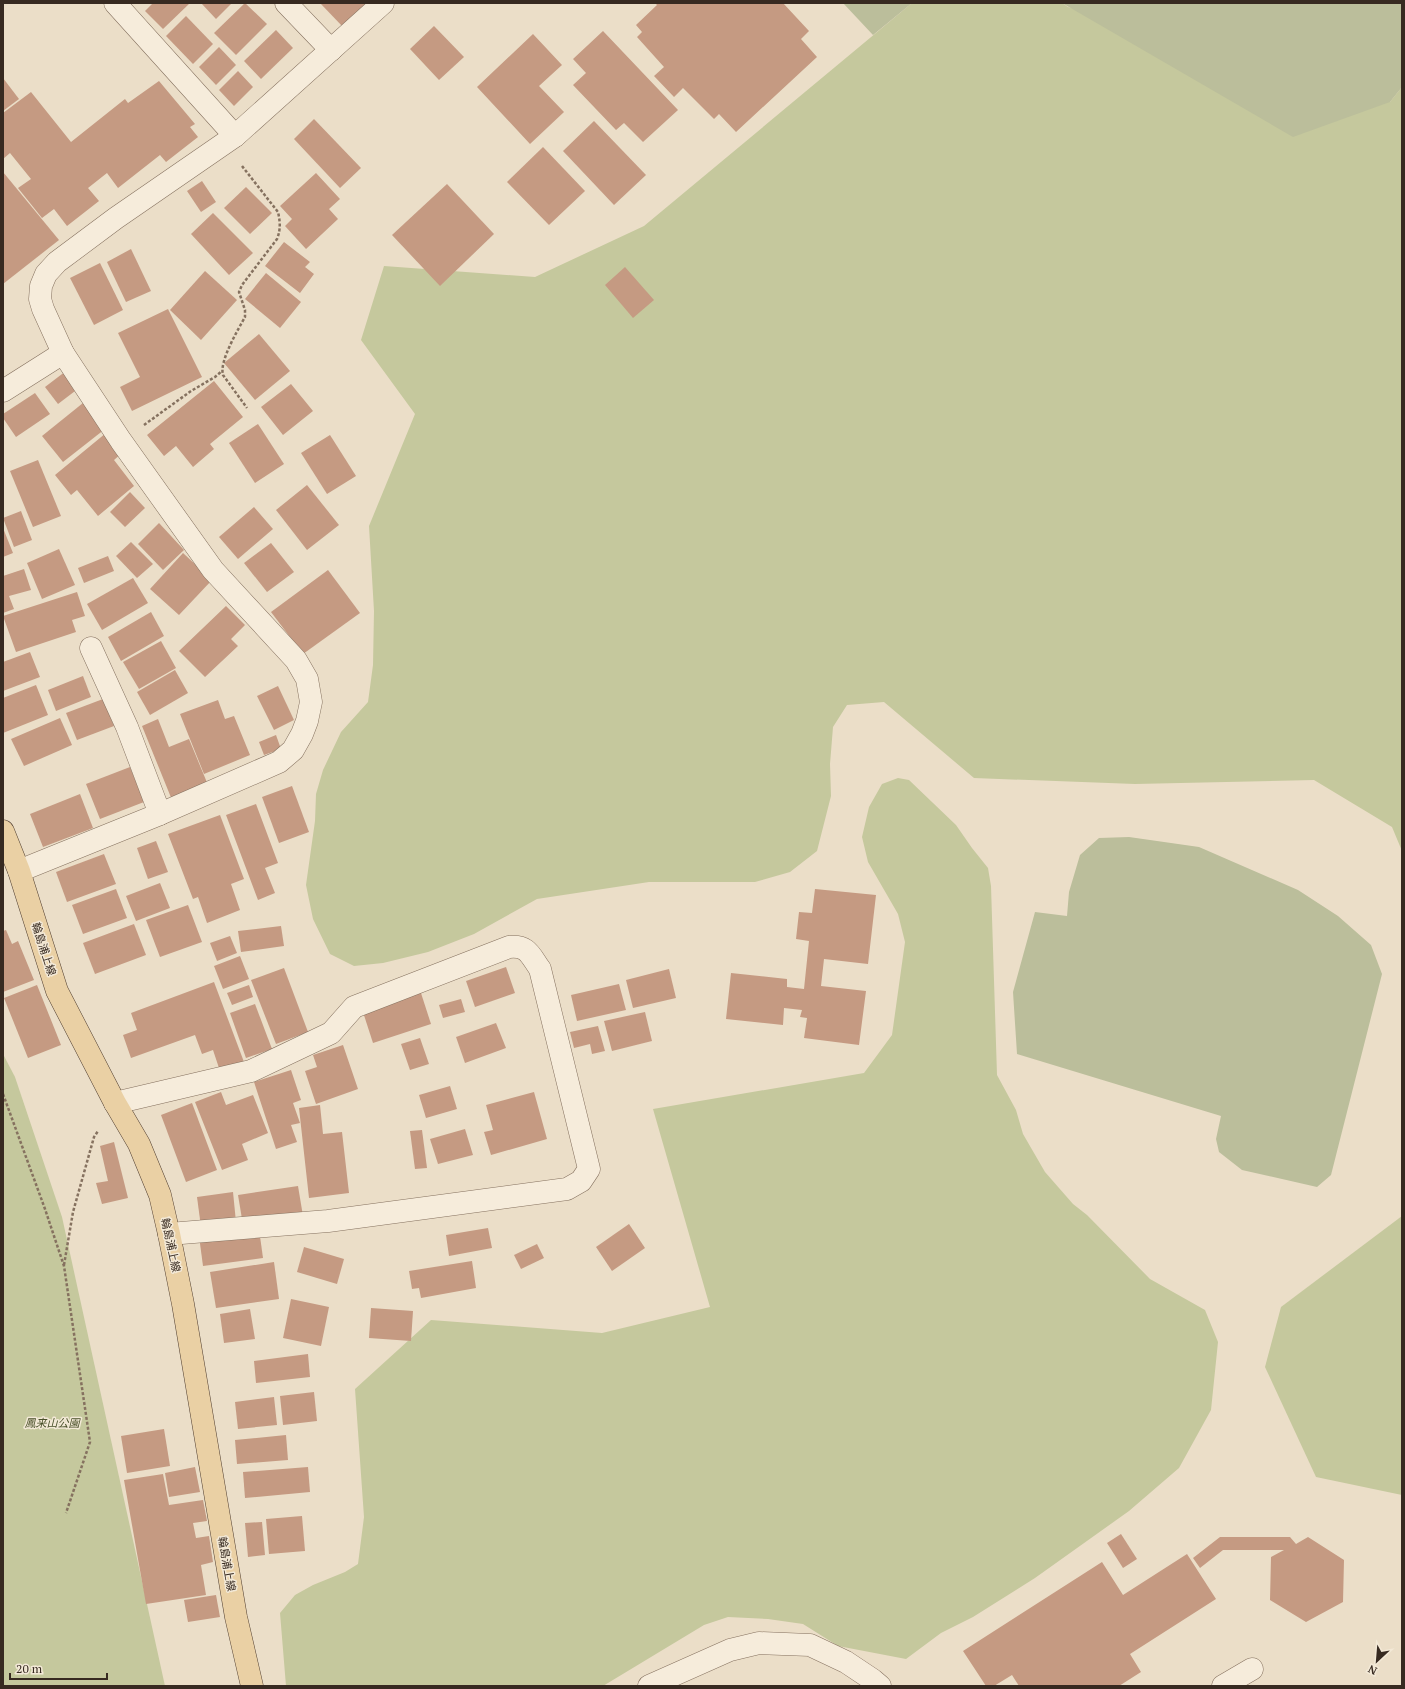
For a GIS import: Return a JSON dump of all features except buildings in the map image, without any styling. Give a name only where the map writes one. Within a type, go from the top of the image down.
[{"type":"main road","name":"輪島浦上線","points":[[3,831],[18,871],[57,991],[138,1144],[160,1195],[185,1312],[236,1617],[252,1686]]},
{"type":"street","points":[[115,3],[229,140]]},
{"type":"street","points":[[286,3],[331,50]]},
{"type":"street","points":[[18,871],[160,814],[279,762],[293,750],[302,734],[310,711],[311,702],[307,679],[296,660],[213,570],[121,441],[63,353],[43,309],[40,299],[41,286],[46,274],[57,262],[116,218],[229,140],[383,3]]},
{"type":"street","points":[[3,391],[63,353]]},
{"type":"street","points":[[91,648],[127,727],[160,814]]},
{"type":"street","points":[[115,1103],[251,1071],[331,1033],[354,1007],[508,947],[519,946],[524,949],[540,969],[589,1169],[582,1181],[567,1189],[328,1221],[169,1234]]},
{"type":"street","points":[[649,1686],[730,1650],[759,1643],[810,1645],[846,1662],[880,1686]]},
{"type":"street","points":[[1223,1686],[1252,1668]]},
{"type":"path","points":[[229,140],[278,212],[280,220],[280,232],[277,239],[242,285],[239,292],[245,310],[245,318],[224,361],[222,371],[223,375],[247,408]]},
{"type":"path","points":[[121,441],[222,371]]},
{"type":"path","points":[[3,1094],[45,1208],[64,1266],[90,1442],[66,1513]]},
{"type":"path","points":[[64,1266],[74,1212],[94,1137],[115,1103]]},
{"type":"green space","points":[[843,3],[912,3],[873,35]]},
{"type":"green space","points":[[912,3],[1062,3],[1068,7],[1390,102],[1402,87],[1402,851],[1392,827],[1314,780],[1135,784],[974,778],[884,702],[847,705],[833,727],[830,764],[831,796],[817,851],[790,872],[755,882],[649,882],[537,899],[474,934],[428,952],[383,963],[354,966],[330,954],[313,919],[306,885],[315,821],[316,794],[323,770],[341,732],[368,702],[373,665],[374,611],[369,526],[415,414],[361,340],[384,266],[535,277],[644,226]]},
{"type":"green space","points":[[1062,3],[1402,3],[1402,87],[1390,102],[1293,137]]},
{"type":"green space","points":[[898,778],[909,780],[956,825],[988,868],[991,886],[997,1075],[1016,1110],[1023,1134],[1045,1172],[1073,1204],[1087,1215],[1150,1279],[1205,1310],[1218,1342],[1211,1410],[1179,1468],[1129,1511],[1035,1578],[973,1617],[941,1633],[906,1659],[838,1646],[803,1624],[768,1619],[728,1617],[704,1625],[603,1686],[286,1686],[280,1613],[295,1595],[313,1585],[345,1572],[358,1564],[364,1517],[355,1389],[431,1320],[602,1333],[710,1307],[653,1109],[864,1073],[892,1035],[905,942],[898,914],[868,862],[862,837],[869,807],[882,784]]},
{"type":"green space","points":[[1129,837],[1199,847],[1298,890],[1338,916],[1371,945],[1382,974],[1331,1175],[1317,1187],[1242,1170],[1219,1152],[1216,1139],[1221,1116],[1017,1054],[1013,992],[1035,912],[1067,916],[1069,892],[1080,855],[1099,838]]},
{"type":"green space","name":"鳳来山公園","points":[[3,1054],[15,1077],[62,1217],[165,1686],[3,1686]]},
{"type":"green space","points":[[1402,1216],[1402,1495],[1316,1477],[1265,1367],[1281,1307]]}]
